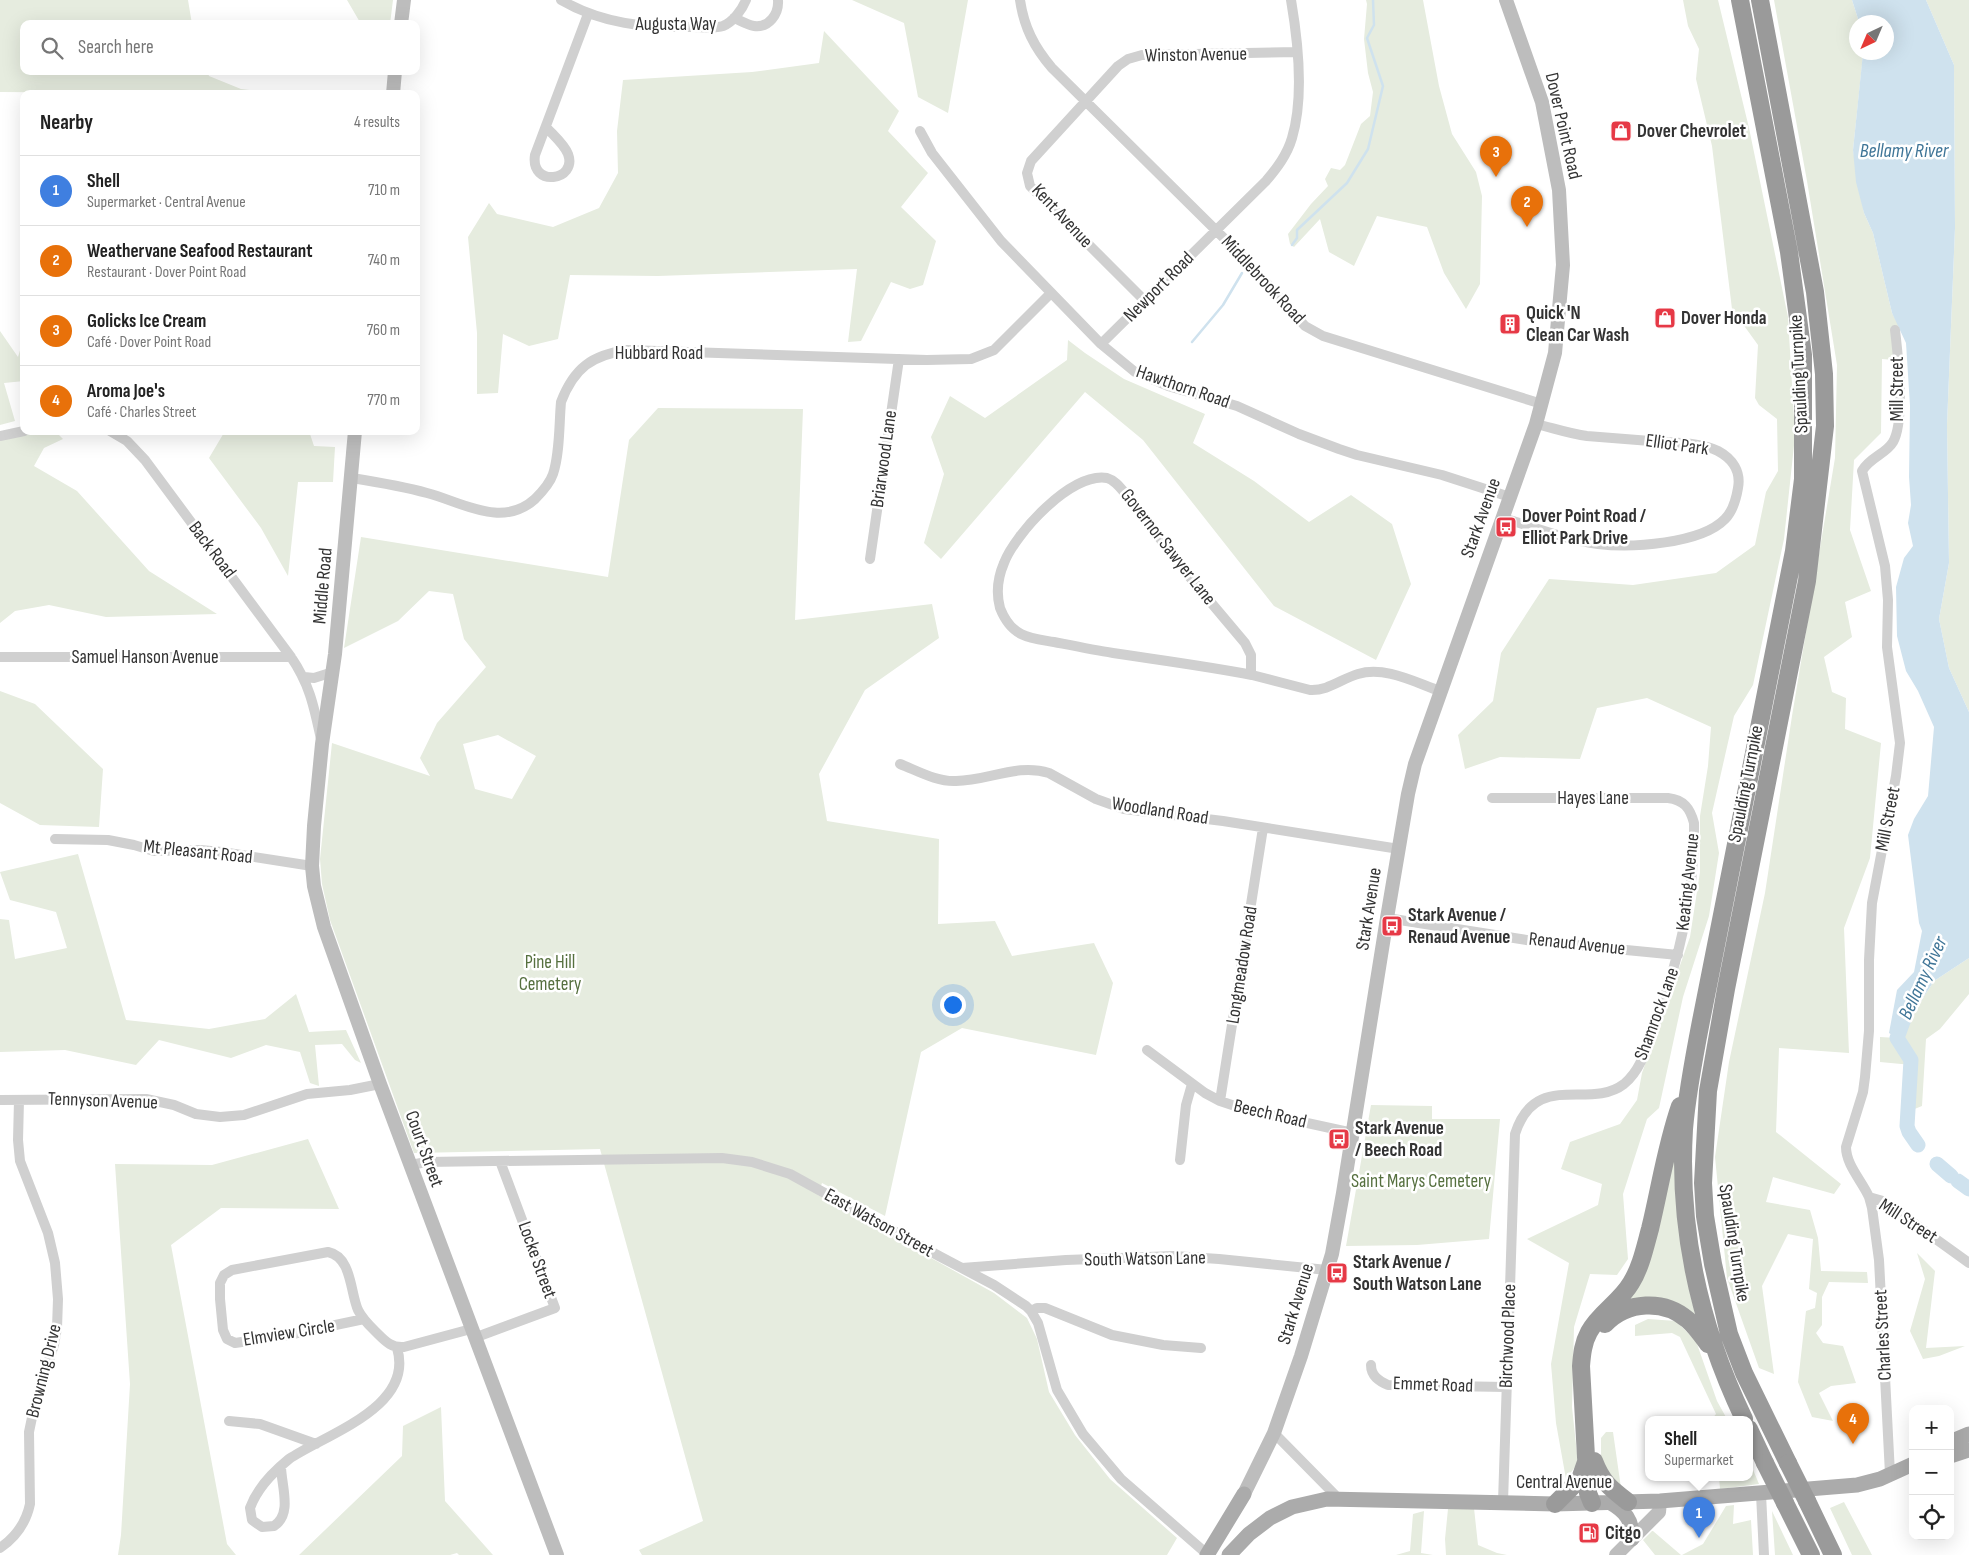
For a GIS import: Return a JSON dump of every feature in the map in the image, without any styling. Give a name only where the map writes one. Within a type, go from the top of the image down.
[{"type":"highway","name":"Spaulding Turnpike","points":[[1740,0],[1789,252],[1804,355],[1803,479],[1792,561],[1692,1070],[1684,1149],[1686,1222],[1701,1301],[1717,1357],[1743,1416]]},
{"type":"highway","name":"Spaulding Turnpike","points":[[1760,0],[1815,292],[1824,374],[1825,426],[1807,581],[1726,989],[1708,1092],[1703,1183],[1705,1216],[1714,1272],[1729,1334],[1744,1373],[1833,1555]]},
{"type":"highway","points":[[1601,1502],[1596,1494],[1590,1461],[1581,1366],[1582,1348],[1589,1332],[1600,1316],[1631,1284],[1637,1270],[1644,1252],[1670,1136],[1692,1070]]},
{"type":"highway","points":[[1555,1504],[1580,1479],[1590,1461],[1589,1366],[1594,1341],[1608,1320],[1631,1308],[1648,1305],[1665,1308],[1688,1320],[1717,1357]]},
{"type":"highway","points":[[1753,1438],[1811,1555]]},
{"type":"highway","points":[[1590,1461],[1609,1488],[1628,1502]]},
{"type":"main road","points":[[402,20],[404,0]]},
{"type":"main road","name":"Dover Point Road","points":[[1506,0],[1542,102],[1559,190],[1563,265]]},
{"type":"main road","points":[[394,90],[395,75]]},
{"type":"main road","name":"Stark Avenue","points":[[1208,1555],[1244,1494],[1274,1433],[1328,1270],[1344,1193],[1387,918],[1415,764],[1542,404],[1555,353],[1563,265]]},
{"type":"main road","name":"Middle Road","points":[[322,744],[333,672],[355,435]]},
{"type":"main road","name":"Court Street","points":[[322,744],[312,866],[324,927],[380,1084],[557,1555]]},
{"type":"main road","points":[[1954,1440],[1969,1434]]},
{"type":"main road","points":[[1954,1455],[1969,1450]]},
{"type":"main road","name":"Central Avenue","points":[[1229,1555],[1259,1525],[1283,1510],[1316,1500],[1338,1498],[1555,1504],[1628,1502],[1852,1486],[1868,1482],[1909,1466]]},
{"type":"main road","points":[[1616,1555],[1659,1512],[1660,1500]]},
{"type":"main road","points":[[1601,1502],[1623,1511],[1629,1517],[1632,1524],[1632,1539]]},
{"type":"street","name":"Augusta Way","points":[[561,0],[588,14],[629,24],[656,28],[723,26],[734,18],[746,0]]},
{"type":"street","name":"Augusta Way","points":[[734,18],[752,26],[766,24],[772,20],[777,11],[778,0]]},
{"type":"street","name":"Middlebrook Road","points":[[1020,0],[1026,29],[1035,48],[1052,68],[1244,258],[1305,326],[1313,332],[1324,336],[1542,404]]},
{"type":"street","name":"Newport Road","points":[[1101,344],[1266,181],[1284,156],[1292,139],[1295,124],[1298,82],[1297,52],[1291,0]]},
{"type":"street","points":[[546,127],[563,145],[569,157],[568,168],[559,176],[553,178],[538,171],[534,160],[546,127],[588,14]]},
{"type":"street","name":"Winston Avenue","points":[[1085,102],[1122,62],[1135,56],[1297,52]]},
{"type":"street","name":"Kent Avenue","points":[[1085,102],[1031,161],[1027,173],[1028,180],[1035,192],[1145,301]]},
{"type":"street","name":"Hawthorn Road","points":[[920,131],[932,153],[1001,242],[1101,344],[1127,367],[1158,383],[1237,406],[1338,449],[1442,475],[1510,497]]},
{"type":"street","name":"Hubbard Road","points":[[352,478],[417,490],[483,512],[500,513],[524,507],[540,494],[552,476],[555,466],[561,402],[565,391],[588,362],[607,353],[627,350],[960,360],[984,355],[1002,343],[1051,294]]},
{"type":"street","name":"Mill Street","points":[[1895,330],[1900,375],[1898,429],[1893,443],[1870,460],[1862,471],[1885,566],[1888,600],[1887,647],[1900,743],[1896,776],[1872,903],[1869,935],[1869,1031],[1865,1077],[1846,1146],[1847,1157],[1869,1197],[1883,1201],[1969,1262]]},
{"type":"street","name":"Briarwood Lane","points":[[870,559],[899,359]]},
{"type":"street","name":"Elliot Park","points":[[1503,518],[1584,542],[1621,546],[1650,545],[1692,536],[1716,526],[1724,520],[1735,503],[1738,474],[1733,463],[1716,450],[1696,445],[1576,434],[1536,424]]},
{"type":"street","points":[[0,436],[20,431]]},
{"type":"street","name":"Back Road","points":[[118,435],[127,440],[145,460],[291,657],[304,677],[310,693],[322,744]]},
{"type":"street","name":"Governor Sawyer Lane","points":[[1251,675],[1250,655],[1245,643],[1113,480],[1107,478],[1092,479],[1072,487],[1046,508],[1027,528],[1004,562],[998,586],[1000,604],[1006,620],[1021,634],[1032,638],[1086,649],[1251,675],[1310,690],[1320,690],[1358,674],[1378,671],[1440,691]]},
{"type":"street","name":"Samuel Hanson Avenue","points":[[0,656],[291,657]]},
{"type":"street","points":[[304,677],[314,678],[333,672]]},
{"type":"street","name":"Woodland Road","points":[[900,764],[940,779],[956,782],[1017,770],[1040,770],[1114,806],[1399,849]]},
{"type":"street","name":"Hayes Lane","points":[[1492,798],[1668,798],[1681,802],[1690,809]]},
{"type":"street","name":"Keating Avenue","points":[[1678,955],[1688,911],[1693,851],[1694,823],[1690,809]]},
{"type":"street","name":"Longmeadow Road","points":[[1220,1102],[1263,828]]},
{"type":"street","name":"Mt Pleasant Road","points":[[55,839],[108,840],[127,843],[154,851],[200,850],[222,852],[312,866]]},
{"type":"street","name":"Renaud Avenue","points":[[1387,918],[1533,941],[1678,955]]},
{"type":"street","name":"Shamrock Lane","points":[[1514,1169],[1514,1143],[1518,1126],[1535,1104],[1544,1098],[1562,1093],[1595,1093],[1615,1089],[1632,1075],[1643,1058],[1664,1001],[1678,955]]},
{"type":"street","name":"Beech Road","points":[[1147,1050],[1192,1084],[1220,1102],[1353,1133]]},
{"type":"street","name":"Tennyson Avenue","points":[[0,1100],[146,1100],[174,1105],[208,1116],[226,1117],[250,1113],[307,1094],[350,1090],[380,1084]]},
{"type":"street","points":[[1180,1160],[1186,1106],[1192,1084]]},
{"type":"street","name":"Browning Drive","points":[[0,1548],[14,1536],[28,1515],[30,1499],[29,1432],[35,1403],[54,1345],[58,1313],[57,1280],[52,1248],[20,1161],[18,1140],[19,1100]]},
{"type":"street","name":"East Watson Street","points":[[411,1165],[426,1162],[722,1158],[752,1162],[803,1180],[994,1285],[1020,1301],[1031,1311],[1038,1324],[1057,1390],[1083,1434],[1126,1484],[1208,1555]]},
{"type":"street","name":"Locke Street","points":[[473,1334],[555,1308],[500,1161]]},
{"type":"street","name":"Birchwood Place","points":[[1503,1502],[1514,1169]]},
{"type":"street","name":"Charles Street","points":[[1869,1197],[1879,1260],[1890,1474]]},
{"type":"street","name":"Elmview Circle","points":[[364,1319],[288,1335],[235,1343],[228,1339],[223,1330],[220,1283],[224,1275],[232,1270],[328,1252],[337,1254],[343,1261],[358,1311],[384,1340],[397,1348]]},
{"type":"street","name":"South Watson Lane","points":[[962,1268],[1066,1260],[1174,1256],[1328,1270]]},
{"type":"street","points":[[1031,1311],[1037,1308],[1045,1308],[1112,1335],[1163,1345],[1200,1348]]},
{"type":"street","points":[[281,1466],[285,1506],[282,1518],[274,1526],[262,1527],[252,1520],[250,1508],[261,1489],[281,1466],[300,1452],[351,1425],[385,1396],[393,1386],[400,1366],[397,1348],[473,1334]]},
{"type":"street","name":"Emmet Road","points":[[1371,1365],[1371,1370],[1375,1377],[1388,1385],[1506,1387]]},
{"type":"street","points":[[229,1421],[260,1424],[316,1444]]},
{"type":"street","points":[[1274,1433],[1338,1498]]},
{"type":"street","points":[[1761,1494],[1764,1555]]},
{"type":"green space","points":[[0,0],[188,0],[191,20],[20,20],[20,75],[209,75],[241,89],[250,90],[20,90],[20,92],[0,92]]},
{"type":"green space","points":[[347,0],[393,0],[390,20],[359,20]]},
{"type":"green space","points":[[852,0],[968,0],[948,113],[918,97],[904,23]]},
{"type":"green space","points":[[1366,0],[1423,0],[1439,86],[1452,134],[1476,172],[1482,196],[1480,284],[1466,309],[1444,273],[1427,227],[1377,216],[1354,266],[1329,252],[1320,219],[1294,247],[1290,244],[1288,234],[1311,204],[1328,186],[1325,179],[1331,168],[1340,170],[1345,165],[1361,124],[1370,116],[1373,92],[1368,73],[1364,39]]},
{"type":"green space","points":[[1683,0],[1718,0],[1749,128],[1788,317],[1795,436],[1784,539],[1753,685],[1734,716],[1712,813],[1719,853],[1709,916],[1683,997],[1659,1108],[1647,1119],[1623,1194],[1628,1259],[1617,1275],[1590,1274],[1574,1327],[1572,1407],[1578,1463],[1566,1479],[1556,1423],[1551,1364],[1569,1263],[1527,1239],[1598,1205],[1602,1184],[1561,1169],[1570,1142],[1620,1124],[1637,1100],[1642,1073],[1690,937],[1700,872],[1700,816],[1708,766],[1711,727],[1647,698],[1597,708],[1580,759],[1500,757],[1465,769],[1458,735],[1493,701],[1501,653],[1549,579],[1633,585],[1716,573],[1755,545],[1766,492],[1778,471],[1777,419],[1759,405],[1755,398],[1758,345],[1732,309],[1712,146],[1696,79],[1699,49],[1688,26]]},
{"type":"green space","points":[[1774,0],[1852,0],[1857,15],[1849,15],[1849,60],[1862,60],[1853,150],[1864,213],[1873,233],[1892,313],[1899,326],[1893,326],[1895,360],[1882,359],[1881,433],[1854,460],[1850,530],[1871,591],[1845,602],[1852,637],[1824,657],[1832,692],[1846,698],[1845,729],[1881,743],[1870,858],[1844,928],[1849,1053],[1779,1048],[1776,1132],[1841,1184],[1834,1194],[1773,1177],[1766,1202],[1810,1210],[1818,1238],[1821,1271],[1867,1272],[1868,1283],[1829,1282],[1822,1297],[1822,1325],[1816,1333],[1823,1343],[1843,1346],[1856,1383],[1831,1386],[1819,1393],[1833,1421],[1812,1417],[1798,1382],[1806,1311],[1815,1308],[1817,1293],[1809,1289],[1813,1239],[1788,1234],[1762,1286],[1774,1374],[1759,1368],[1727,1278],[1715,1157],[1729,1062],[1765,893],[1835,458],[1837,365],[1807,181]]},
{"type":"green space","points":[[1926,0],[1969,0],[1969,712],[1949,668],[1939,619],[1949,563],[1947,425],[1955,228],[1954,65]]},
{"type":"green space","points":[[824,31],[899,111],[888,131],[928,173],[901,207],[936,241],[923,285],[910,289],[891,282],[861,341],[848,342],[857,269],[658,276],[570,275],[558,339],[529,346],[503,334],[498,393],[477,394],[477,333],[468,237],[489,203],[497,214],[553,227],[599,208],[618,173],[617,131],[623,80],[752,72],[819,63]]},
{"type":"green space","points":[[0,331],[18,357],[20,350],[20,381],[4,383],[15,421],[0,425]]},
{"type":"green space","points":[[1068,340],[1124,379],[1205,414],[1193,443],[1254,481],[1309,522],[1351,495],[1392,524],[1411,584],[1376,660],[1274,606],[1143,440],[1085,392],[941,559],[924,543],[944,474],[931,437],[950,396],[985,418],[1067,360]]},
{"type":"green space","name":"Pine Hill Cemetery","points":[[658,408],[803,409],[795,620],[932,604],[939,638],[865,690],[819,774],[827,821],[939,839],[938,924],[995,921],[1012,956],[1094,943],[1113,983],[1096,1055],[962,1028],[921,1052],[885,1216],[822,1183],[818,1195],[994,1293],[1027,1318],[1037,1339],[1049,1392],[1075,1435],[1110,1479],[1177,1538],[1167,1555],[642,1555],[639,1550],[703,1521],[600,1149],[414,1153],[330,920],[322,884],[320,859],[332,743],[430,776],[420,758],[437,723],[486,667],[464,639],[453,594],[429,591],[398,621],[344,648],[361,537],[608,577],[629,440]],"holes":[[[498,735],[536,756],[512,799],[475,789],[463,744]]]},
{"type":"green space","points":[[24,435],[59,435],[63,439],[44,448],[34,466],[77,491],[149,571],[217,614],[106,617],[49,605],[15,611],[0,623],[0,440]]},
{"type":"green space","points":[[223,435],[310,435],[314,446],[335,447],[333,482],[298,482],[288,576],[261,528],[209,458]]},
{"type":"green space","points":[[0,691],[35,704],[103,769],[99,827],[40,825],[0,803]]},
{"type":"green space","points":[[78,854],[126,1020],[209,1029],[265,1019],[296,994],[309,1032],[346,1030],[361,1063],[355,1060],[342,1044],[315,1045],[319,1086],[310,1083],[300,1052],[266,1045],[231,1058],[159,1040],[136,1065],[65,1050],[0,1052],[0,919],[9,920],[15,959],[67,948],[56,912],[10,900],[0,872]]},
{"type":"green space","points":[[1969,958],[1969,994],[1940,1029],[1926,1039],[1922,1106],[1907,1112],[1912,1065],[1880,1062],[1880,1037],[1897,1038],[1934,981]]},
{"type":"green space","name":"Saint Marys Cemetery","points":[[1371,1105],[1432,1106],[1432,1119],[1500,1119],[1489,1239],[1417,1245],[1346,1246]]},
{"type":"green space","points":[[308,1139],[339,1209],[221,1208],[171,1245],[227,1544],[236,1555],[118,1555],[121,1535],[130,1384],[115,1164],[212,1165]]},
{"type":"green space","points":[[1675,1149],[1676,1192],[1680,1234],[1696,1318],[1686,1314],[1614,1313],[1586,1348],[1614,1309]]},
{"type":"green space","points":[[1917,1253],[1935,1271],[1926,1348],[1965,1346],[1939,1356],[1923,1359],[1910,1331],[1925,1279]]},
{"type":"green space","points":[[1648,1319],[1676,1321],[1696,1341],[1717,1401],[1725,1416],[1714,1416],[1716,1414],[1680,1337],[1672,1333],[1635,1336],[1635,1325]]},
{"type":"green space","points":[[441,1407],[445,1501],[493,1555],[459,1555],[457,1553],[450,1555],[299,1555],[402,1456],[403,1426]]},
{"type":"green space","points":[[1606,1432],[1613,1432],[1621,1488],[1601,1465],[1601,1438]]},
{"type":"green space","points":[[1753,1470],[1759,1484],[1720,1489],[1719,1481],[1753,1481]]},
{"type":"green space","points":[[1844,1502],[1872,1555],[1852,1555],[1830,1508]]},
{"type":"green space","points":[[1734,1505],[1733,1524],[1751,1520],[1753,1555],[1682,1555],[1703,1544],[1726,1506]]},
{"type":"green space","points":[[1474,1508],[1478,1545],[1507,1555],[1446,1555],[1445,1539],[1448,1509]]},
{"type":"green space","points":[[1424,1511],[1421,1553],[1433,1555],[1396,1555],[1410,1551],[1413,1514]]},
{"type":"green space","points":[[1772,1511],[1793,1555],[1775,1555]]},
{"type":"green space","points":[[1652,1531],[1681,1555],[1655,1555],[1643,1540]]},
{"type":"water","name":"Bellamy River","points":[[1852,0],[1926,0],[1954,65],[1955,228],[1947,425],[1949,563],[1939,619],[1949,668],[1969,712],[1969,958],[1934,981],[1897,1038],[1889,1033],[1897,990],[1914,972],[1922,931],[1919,923],[1908,835],[1914,819],[1928,796],[1934,727],[1918,691],[1906,671],[1897,636],[1896,587],[1904,558],[1913,546],[1908,523],[1911,505],[1909,477],[1910,406],[1906,343],[1892,313],[1873,233],[1864,213],[1856,182],[1853,150],[1862,60],[1894,60],[1894,15],[1857,15]]},
{"type":"waterway","points":[[1292,245],[1297,238],[1297,230],[1347,183],[1368,149],[1383,86],[1367,38],[1374,25],[1373,0]]},
{"type":"waterway","points":[[1192,342],[1223,305],[1242,273]]},
{"type":"waterway","name":"Bellamy River","points":[[1904,1019],[1897,1038],[1911,1060],[1907,1126],[1918,1145]]},
{"type":"waterway","name":"Bellamy River","points":[[1937,1164],[1951,1176]]},
{"type":"waterway","name":"Bellamy River","points":[[1958,1181],[1969,1189]]},
{"type":"place","name":"Dover Chevrolet","points":[[1621,131]]},
{"type":"place","name":"Golicks Ice Cream","points":[[1496,177]]},
{"type":"place","name":"Weathervane Seafood Restaurant","points":[[1527,227]]},
{"type":"place","name":"Dover Honda","points":[[1665,318]]},
{"type":"place","name":"Quick 'N Clean Car Wash","points":[[1510,324]]},
{"type":"place","name":"Dover Point Road / Elliot Park Drive","points":[[1506,527]]},
{"type":"place","name":"Stark Avenue / Renaud Avenue","points":[[1392,926]]},
{"type":"place","name":"Stark Avenue / Beech Road","points":[[1339,1139]]},
{"type":"place","name":"Stark Avenue / South Watson Lane","points":[[1337,1273]]},
{"type":"place","name":"Aroma Joe's","points":[[1853,1444]]},
{"type":"place","name":"Citgo","points":[[1589,1533]]},
{"type":"place","name":"Shell","points":[[1699,1538]]}]
